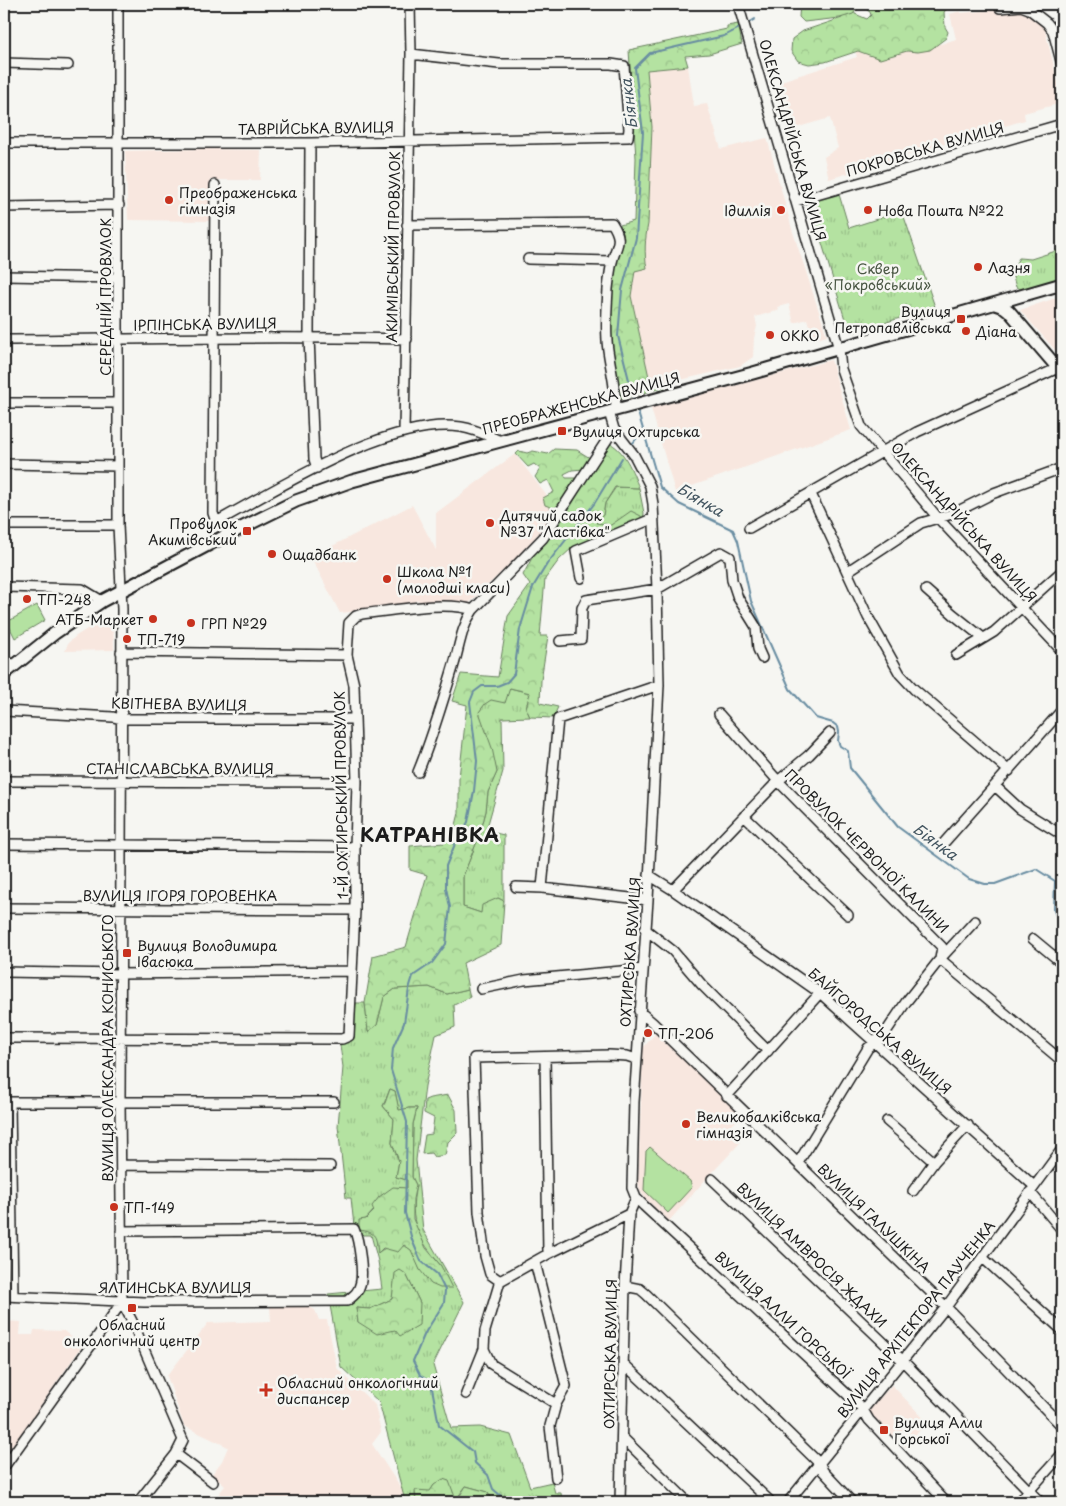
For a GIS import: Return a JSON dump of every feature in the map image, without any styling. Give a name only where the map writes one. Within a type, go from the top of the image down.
[{"type":"main road","name":"ПРЕОБРАЖЕНСЬКА ВУЛИЦЯ","points":[[4,674],[9,663],[102,601],[296,501],[352,481],[616,410],[1062,284]]},
{"type":"main road","points":[[995,304],[1009,311],[1060,371]]},
{"type":"street","name":"СЕРЕДНІЙ ПРОВУЛОК","points":[[118,4],[118,525],[122,590]]},
{"type":"street","name":"АКИМІВСЬКИЙ ПРОВУЛОК","points":[[404,431],[411,54],[410,4]]},
{"type":"street","points":[[1000,8],[1021,6],[1030,9],[1047,23],[1053,31],[1062,66]]},
{"type":"street","name":"ОЛЕКСАНДРІЙСЬКА ВУЛИЦЯ","points":[[739,7],[839,348],[841,370],[861,426],[938,518],[1062,651]]},
{"type":"street","name":"ТАВРІЙСЬКА ВУЛИЦЯ","points":[[4,143],[310,143],[628,137],[624,66],[611,64],[499,64],[411,54]]},
{"type":"street","points":[[4,63],[68,65]]},
{"type":"street","name":"ПОКРОВСЬКА ВУЛИЦЯ","points":[[796,201],[1062,124]]},
{"type":"street","points":[[310,143],[309,336],[314,459],[317,468]]},
{"type":"street","points":[[215,185],[213,513],[216,522],[341,456],[404,431],[436,426],[460,427],[477,430],[500,441]]},
{"type":"street","points":[[4,207],[119,205]]},
{"type":"street","name":"ОХТИРСЬКА ВУЛИЦЯ","points":[[407,225],[612,223],[617,231],[619,245],[612,261],[608,288],[607,340],[616,390],[614,429],[634,456],[650,486],[654,518],[659,685],[648,900],[636,1060],[632,1188],[636,1198],[629,1214],[625,1286],[620,1502]]},
{"type":"street","points":[[528,259],[612,261]]},
{"type":"street","points":[[4,276],[118,278]]},
{"type":"street","name":"ІРПІНСЬКА ВУЛИЦЯ","points":[[4,340],[214,339],[309,336],[406,339]]},
{"type":"street","points":[[749,528],[917,432],[1060,371]]},
{"type":"street","points":[[4,404],[118,403]]},
{"type":"street","points":[[418,772],[448,684],[465,621],[473,610],[543,538],[614,429]]},
{"type":"street","points":[[4,464],[118,466]]},
{"type":"street","points":[[848,571],[922,523],[952,514],[994,494],[1062,468]]},
{"type":"street","points":[[811,494],[868,617],[900,674],[914,689],[1009,771]]},
{"type":"street","points":[[581,578],[576,552],[654,518]]},
{"type":"street","points":[[4,525],[118,525]]},
{"type":"street","points":[[560,642],[581,640],[582,608],[586,600],[657,589],[722,552],[730,557],[732,580],[738,598],[756,627],[758,649],[762,658]]},
{"type":"street","points":[[956,655],[994,632],[1062,571]]},
{"type":"street","points":[[4,587],[82,589],[102,601]]},
{"type":"street","name":"ВУЛИЦЯ ОЛЕКСАНДРА КОНИСЬКОГО","points":[[122,590],[120,1101],[122,1302]]},
{"type":"street","points":[[926,590],[983,638]]},
{"type":"street","name":"1-Й ОХТИРСЬКИЙ ПРОВУЛОК","points":[[121,1039],[342,1039],[349,1036],[356,910],[357,782],[354,685],[347,655],[349,623],[356,616],[417,608],[463,606],[473,610]]},
{"type":"street","points":[[121,652],[347,655]]},
{"type":"street","points":[[542,888],[558,719],[659,685]]},
{"type":"street","points":[[942,845],[1062,710]]},
{"type":"street","name":"КВІТНЕВА ВУЛИЦЯ","points":[[4,711],[121,719],[355,719]]},
{"type":"street","name":"ПРОВУЛОК ЧЕРВОНОЇ КАЛИНИ","points":[[719,714],[778,781],[942,947],[940,959]]},
{"type":"street","points":[[673,890],[778,781],[809,755],[830,733]]},
{"type":"street","name":"СТАНІСЛАВСЬКА ВУЛИЦЯ","points":[[4,781],[357,782]]},
{"type":"street","points":[[996,786],[1020,809],[1062,835]]},
{"type":"street","points":[[744,816],[848,915]]},
{"type":"street","points":[[4,844],[355,847]]},
{"type":"street","name":"БАЙГОРОДСЬКА ВУЛИЦЯ","points":[[649,875],[820,993],[968,1125],[1032,1189],[1062,1230]]},
{"type":"street","points":[[516,887],[542,888],[648,900]]},
{"type":"street","name":"ВУЛИЦЯ ІГОРЯ ГОРОВЕНКА","points":[[4,908],[356,910]]},
{"type":"street","points":[[798,1163],[868,1048],[884,1035],[906,1002],[940,959],[975,921]]},
{"type":"street","points":[[645,929],[673,951],[702,985],[768,1051]]},
{"type":"street","points":[[1032,939],[1062,962]]},
{"type":"street","points":[[940,959],[1062,1061]]},
{"type":"street","points":[[481,989],[524,980],[643,968]]},
{"type":"street","points":[[4,972],[121,974],[352,971]]},
{"type":"street","points":[[727,1096],[820,993]]},
{"type":"street","name":"ВУЛИЦЯ ГАЛУШКІНА","points":[[639,1012],[798,1163],[946,1308],[1062,1426]]},
{"type":"street","points":[[4,1038],[121,1039]]},
{"type":"street","points":[[500,1281],[490,1274],[478,1212],[474,1058],[609,1055],[627,1056],[636,1060]]},
{"type":"street","points":[[545,1057],[548,1254]]},
{"type":"street","points":[[8,1296],[7,1102],[334,1102]]},
{"type":"street","points":[[887,1121],[934,1162]]},
{"type":"street","points":[[913,1191],[934,1162],[968,1125]]},
{"type":"street","name":"ВУЛИЦЯ АРХІТЕКТОРА ПАУЧЕНКА","points":[[788,1502],[946,1308],[1062,1149]]},
{"type":"street","points":[[121,1165],[330,1166]]},
{"type":"street","name":"ВУЛИЦЯ АМВРОСІЯ ЖДАХИ","points":[[712,1179],[903,1361],[1040,1502]]},
{"type":"street","name":"ВУЛИЦЯ АЛЛИ ГОРСЬКОЇ","points":[[636,1198],[864,1410],[869,1420],[946,1502]]},
{"type":"street","points":[[466,1394],[484,1349],[485,1331],[500,1281],[548,1254],[629,1214]]},
{"type":"street","name":"ЯЛТИНСЬКА ВУЛИЦЯ","points":[[8,1296],[122,1302],[347,1301],[356,1294],[360,1285],[360,1248],[358,1236],[354,1229],[121,1232]]},
{"type":"street","points":[[983,1258],[1062,1330]]},
{"type":"street","points":[[535,1262],[566,1386],[556,1404],[550,1426],[556,1478]]},
{"type":"street","points":[[625,1286],[640,1289],[646,1294],[820,1464],[823,1471],[852,1502]]},
{"type":"street","points":[[4,1467],[122,1302],[183,1440],[176,1454],[138,1502]]},
{"type":"street","points":[[484,1349],[491,1364],[556,1404]]},
{"type":"street","points":[[624,1364],[770,1502]]},
{"type":"street","points":[[622,1437],[688,1502]]},
{"type":"street","points":[[176,1454],[213,1482]]},
{"type":"street","points":[[1019,1502],[1062,1454]]},
{"type":"shaded area","points":[[1020,7],[1043,22],[1058,83],[1061,83],[1062,103],[1024,113],[1025,120],[829,179],[824,157],[838,148],[830,118],[795,128],[781,81],[857,57],[853,44],[875,49],[941,44],[956,39],[950,14],[960,11],[961,13]]},
{"type":"shaded area","points":[[688,66],[694,106],[707,104],[721,149],[767,138],[792,229],[827,336],[813,340],[807,319],[794,323],[789,304],[778,307],[779,310],[755,317],[757,326],[753,357],[740,366],[651,387],[631,296],[635,270],[647,267],[645,236],[648,224],[652,127],[647,70]]},
{"type":"shaded area","name":"Преображенська гімназія","points":[[261,150],[260,180],[210,180],[210,221],[128,220],[125,151]]},
{"type":"shaded area","points":[[1062,296],[1062,358],[1020,310]]},
{"type":"shaded area","points":[[831,360],[851,430],[675,492],[651,408]]},
{"type":"shaded area","points":[[515,454],[556,508],[538,534],[468,604],[423,605],[418,600],[410,606],[340,613],[311,557],[412,505],[436,550],[436,513]]},
{"type":"shaded area","points":[[109,615],[113,619],[114,650],[65,651],[68,643],[76,636]]},
{"type":"shaded area","name":"Великобалківська гімназія","points":[[655,1034],[740,1113],[736,1117],[738,1119],[727,1130],[740,1143],[706,1177],[669,1221],[645,1198],[640,1191],[638,1182],[643,1048]]},
{"type":"shaded area","name":"Обласний онкологічний диспансер","points":[[307,1306],[315,1310],[319,1320],[327,1320],[337,1368],[375,1405],[381,1432],[372,1444],[404,1493],[397,1502],[212,1502],[225,1486],[212,1474],[222,1461],[228,1447],[184,1426],[167,1376],[208,1323],[271,1321],[270,1307]]},
{"type":"shaded area","points":[[4,1321],[21,1322],[20,1335],[33,1335],[34,1330],[64,1331],[82,1346],[4,1458]]},
{"type":"shaded area","points":[[892,1385],[927,1422],[905,1447],[870,1413],[870,1409]]},
{"type":"green space","points":[[800,4],[856,4],[857,9],[853,14],[840,18],[804,22],[799,17]]},
{"type":"green space","points":[[859,4],[956,4],[949,6],[944,12],[945,27],[948,32],[946,38],[930,50],[907,51],[880,59],[858,51],[825,62],[809,64],[798,61],[791,51],[792,39],[803,31],[842,18],[847,11],[853,8],[855,14],[867,19],[871,15],[870,12]]},
{"type":"green space","points":[[738,24],[742,44],[709,54],[685,56],[688,66],[647,70],[652,127],[648,224],[645,246],[647,268],[635,271],[631,296],[651,386],[668,383],[665,387],[618,400],[610,348],[610,291],[621,243],[620,225],[634,221],[636,158],[629,50],[727,29],[727,26]]},
{"type":"green space","name":"Сквер «Покровський»","points":[[838,191],[849,228],[902,211],[935,307],[855,332],[847,326],[809,200]]},
{"type":"green space","points":[[1062,249],[1062,280],[1023,291],[1016,287],[1011,271],[1019,258],[1031,259]]},
{"type":"green space","points":[[607,442],[623,455],[631,468],[639,488],[615,487],[605,503],[603,515],[596,523],[606,524],[608,527],[631,511],[641,516],[643,521],[582,546],[573,547],[559,560],[545,579],[540,636],[548,636],[541,680],[540,703],[558,707],[553,718],[530,717],[526,708],[530,693],[510,688],[505,703],[491,700],[479,712],[492,748],[497,772],[488,792],[486,811],[480,834],[463,876],[463,907],[481,913],[482,905],[498,898],[504,901],[501,945],[463,963],[468,989],[447,994],[429,987],[395,989],[384,997],[377,1025],[368,1032],[365,1003],[373,956],[406,947],[427,875],[410,870],[410,846],[444,843],[448,833],[455,829],[459,813],[459,778],[467,705],[452,701],[461,674],[498,677],[508,616],[530,585],[523,575],[534,554],[564,518]]},
{"type":"green space","points":[[554,449],[577,450],[590,458],[584,469],[572,470],[564,474],[566,478],[575,478],[574,485],[558,510],[545,505],[543,498],[554,492],[548,480],[540,484],[535,477],[540,469],[534,464],[528,467],[516,454],[519,451],[527,453],[533,451],[548,454]]},
{"type":"green space","points":[[616,487],[639,488],[644,513],[643,521],[608,527],[595,524],[603,515],[605,503]]},
{"type":"green space","points":[[37,605],[45,620],[15,638],[7,622]]},
{"type":"green space","points":[[510,688],[530,693],[526,708],[530,717],[502,718],[503,771],[486,831],[504,835],[504,901],[498,898],[481,913],[463,907],[463,876],[480,834],[486,811],[488,792],[497,772],[479,712],[485,703]]},
{"type":"green space","points":[[429,987],[447,994],[468,989],[470,997],[454,1005],[455,1027],[436,1035],[425,1086],[416,1160],[423,1230],[464,1302],[433,1365],[451,1428],[480,1427],[511,1435],[530,1487],[552,1482],[555,1493],[561,1493],[562,1502],[493,1502],[488,1492],[466,1486],[454,1502],[455,1497],[434,1485],[430,1492],[414,1499],[416,1502],[400,1502],[404,1497],[379,1402],[341,1367],[328,1294],[382,1289],[378,1261],[371,1235],[363,1235],[354,1226],[351,1198],[346,1198],[338,1126],[343,1067],[340,1045],[351,1037],[356,1003],[365,1003],[368,1031],[377,1025],[384,997],[395,989]],"holes":[[[390,1089],[395,1091],[399,1111],[417,1108],[413,1124],[412,1177],[416,1185],[413,1210],[414,1220],[421,1238],[441,1266],[420,1270],[413,1253],[409,1248],[400,1245],[385,1248],[378,1253],[376,1237],[359,1221],[366,1219],[374,1210],[407,1189],[407,1180],[396,1177],[399,1161],[392,1143],[394,1119],[383,1106]],[[406,1274],[420,1303],[358,1322],[356,1308],[370,1309],[392,1299],[394,1286]]]},
{"type":"green space","points":[[390,1089],[395,1091],[399,1110],[417,1108],[413,1124],[412,1177],[416,1185],[413,1199],[413,1219],[426,1248],[441,1266],[452,1288],[440,1288],[431,1284],[420,1270],[411,1250],[404,1245],[398,1252],[383,1248],[378,1253],[374,1236],[369,1232],[359,1230],[359,1220],[366,1219],[374,1211],[372,1206],[379,1197],[393,1187],[407,1188],[407,1180],[396,1177],[399,1161],[392,1143],[394,1119],[383,1106]]},
{"type":"green space","points":[[448,1095],[456,1110],[457,1133],[448,1142],[445,1155],[434,1157],[431,1153],[422,1154],[425,1135],[432,1134],[434,1118],[424,1113],[425,1100]]},
{"type":"green space","points":[[650,1147],[690,1181],[692,1187],[668,1213],[644,1190],[646,1151]]},
{"type":"green space","points":[[400,1270],[406,1274],[420,1303],[419,1325],[400,1336],[395,1330],[377,1334],[358,1322],[356,1308],[370,1309],[392,1299],[395,1273]]},
{"type":"green space","points":[[443,1479],[449,1481],[455,1497],[454,1502],[416,1502],[415,1490],[430,1491],[434,1485]]},
{"type":"green space","points":[[466,1486],[488,1492],[493,1502],[456,1502]]},
{"type":"waterway","name":"Біянка","points":[[747,24],[755,19]]},
{"type":"waterway","name":"Біянка","points":[[634,400],[618,336],[622,290],[636,238],[643,132],[635,68],[650,53],[724,36],[741,27]]},
{"type":"waterway","name":"Біянка","points":[[637,409],[660,487],[679,504],[733,530],[738,541],[751,601],[790,689],[816,718],[833,723],[838,727],[838,741],[840,746],[848,751],[850,768],[898,827],[969,879],[985,884],[995,884],[1036,869],[1055,881],[1054,910],[1062,934]]},
{"type":"waterway","points":[[633,443],[642,431]]},
{"type":"waterway","points":[[504,1502],[501,1496],[493,1489],[488,1475],[475,1463],[473,1452],[439,1425],[431,1383],[420,1375],[413,1361],[425,1333],[444,1303],[445,1290],[437,1274],[421,1261],[412,1240],[405,1213],[407,1122],[391,1070],[393,1048],[404,1023],[413,976],[432,963],[446,944],[450,907],[446,888],[446,866],[455,844],[468,822],[477,761],[470,702],[474,692],[482,686],[497,686],[507,682],[514,674],[520,629],[533,587],[547,564],[594,504],[622,458]]},
{"type":"place","name":"Преображенська гімназія","points":[[169,200]]},
{"type":"place","name":"Ідиллія","points":[[781,210]]},
{"type":"place","name":"Нова Пошта №22","points":[[868,210]]},
{"type":"place","name":"Лазня","points":[[978,267]]},
{"type":"place","name":"Вулиця Петропавлівська","points":[[961,319]]},
{"type":"place","name":"Діана","points":[[966,331]]},
{"type":"place","name":"ОККО","points":[[770,335]]},
{"type":"place","name":"Вулиця Охтирська","points":[[562,431]]},
{"type":"place","name":"Дитячий садок №37 \"Ластівка\"","points":[[490,523]]},
{"type":"place","name":"Провулок Акимівський","points":[[247,531]]},
{"type":"place","name":"Ощадбанк","points":[[272,554]]},
{"type":"place","name":"Школа №1 (молодші класи)","points":[[387,579]]},
{"type":"place","name":"ТП-248","points":[[27,599]]},
{"type":"place","name":"АТБ-Маркет","points":[[153,619]]},
{"type":"place","name":"ГРП №29","points":[[191,623]]},
{"type":"place","name":"ТП-719","points":[[127,639]]},
{"type":"place","name":"Вулиця Володимира Івасюка","points":[[127,953]]},
{"type":"place","name":"ТП-206","points":[[648,1033]]},
{"type":"place","name":"Великобалківська гімназія","points":[[686,1124]]},
{"type":"place","name":"ТП-149","points":[[114,1207]]},
{"type":"place","name":"Обласний онкологічний центр","points":[[132,1308]]},
{"type":"place","name":"Обласний онкологічний диспансер","points":[[266,1390]]},
{"type":"place","name":"Вулиця Алли Горської","points":[[884,1430]]},
{"type":"district","name":"КАТРАНІВКА","points":[[430,834]]}]
